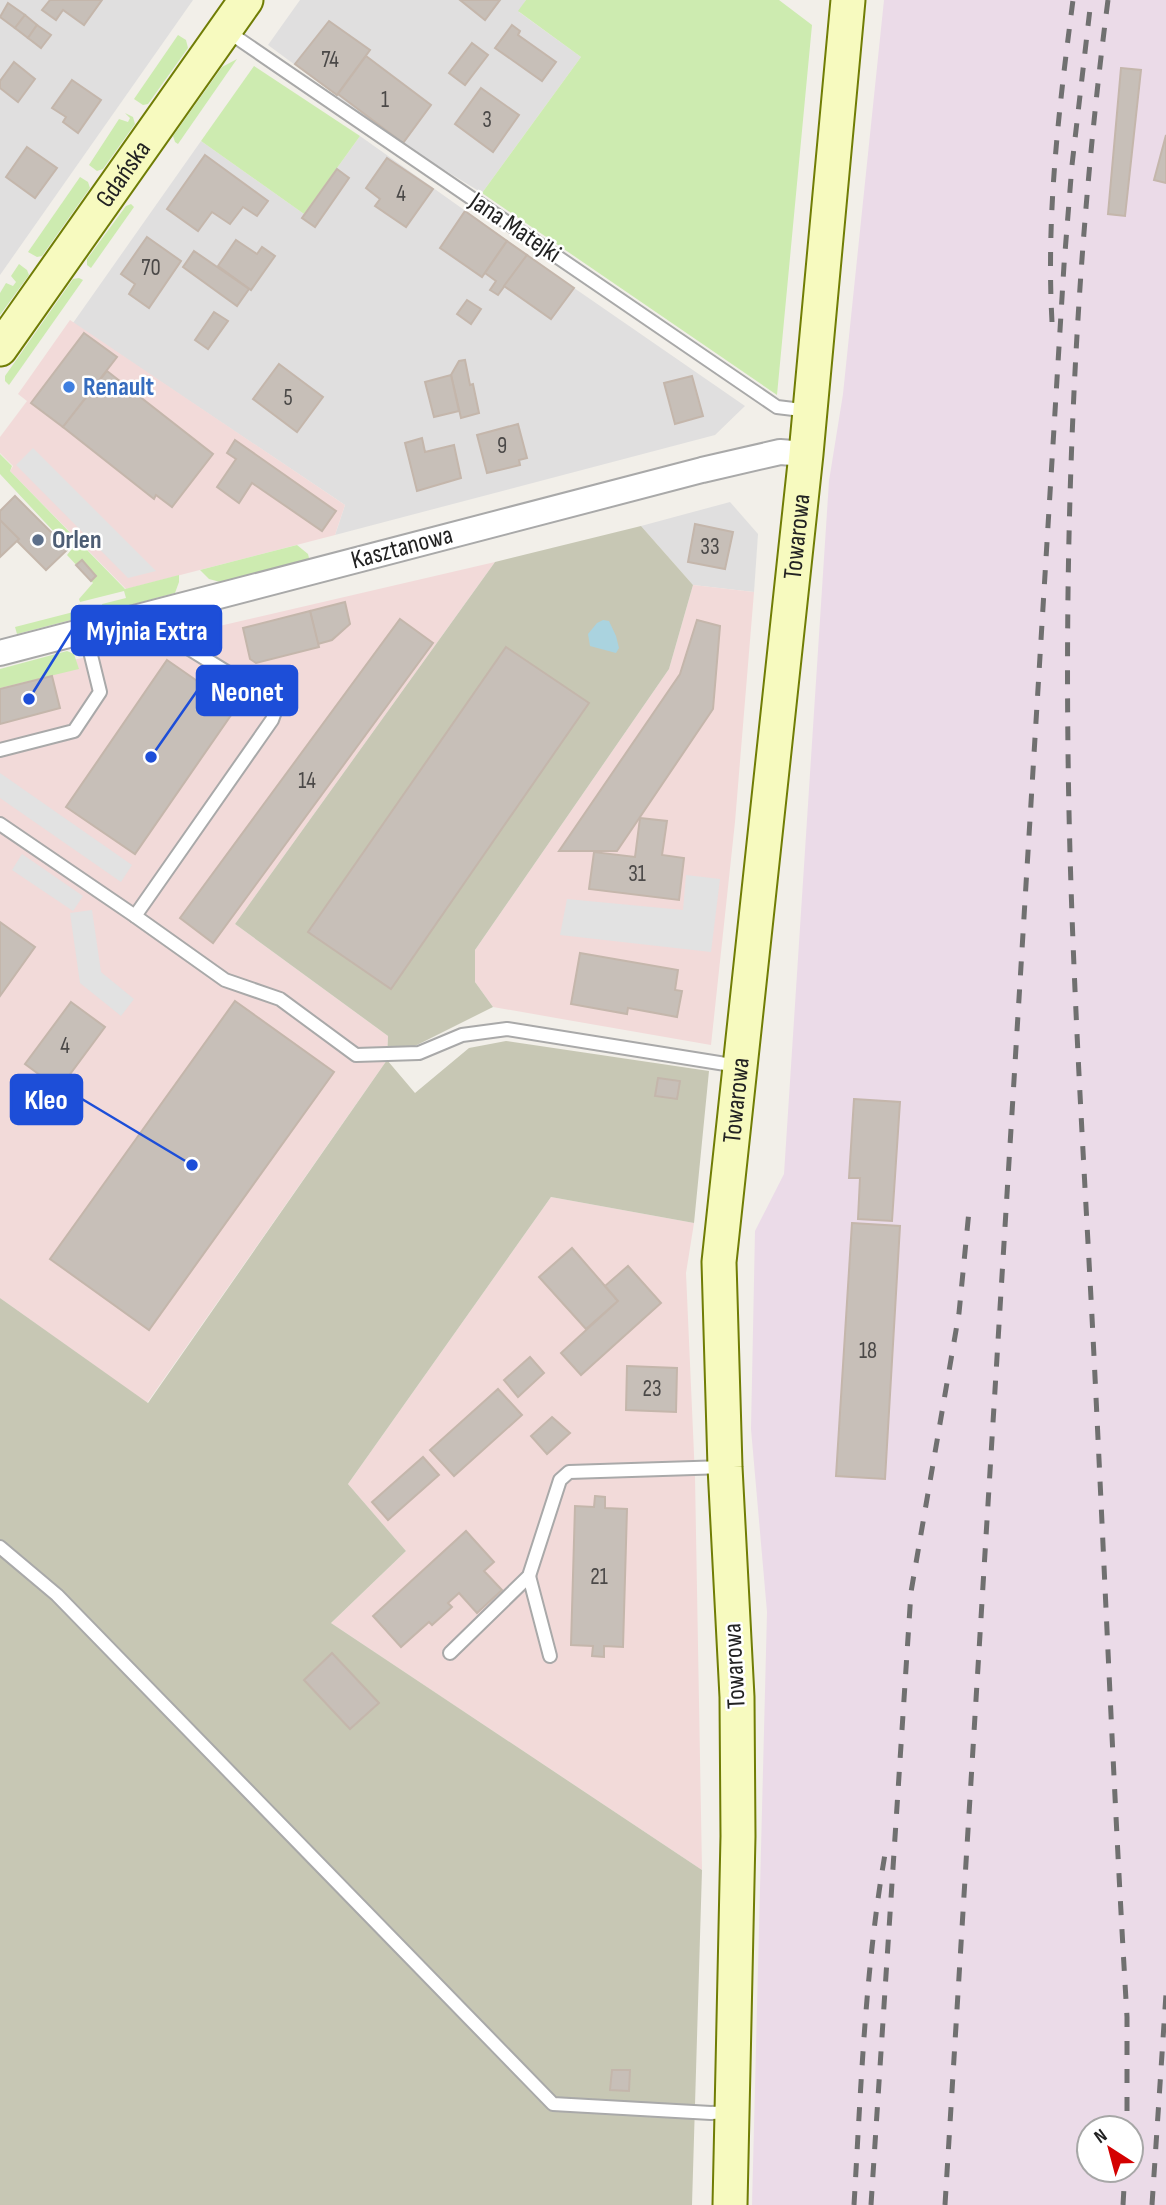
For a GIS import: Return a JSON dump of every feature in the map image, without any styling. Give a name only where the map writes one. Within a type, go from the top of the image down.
[{"type":"street","name":"Gdańska","points":[[0,349],[246,0]]},
{"type":"street","name":"Towarowa","points":[[730,2205],[738,1836],[737,1697],[725,1467],[719,1262],[806,454],[848,0]]},
{"type":"street","name":"Kasztanowa","points":[[0,653],[702,470],[779,452],[806,454]]},
{"type":"lane","name":"Jana Matejki","points":[[225,30],[777,407],[810,411]]},
{"type":"lane","points":[[135,916],[272,719],[276,709],[274,701],[165,634],[160,611]]},
{"type":"lane","points":[[0,750],[74,732],[100,692],[85,631]]},
{"type":"lane","points":[[0,824],[225,980],[280,999],[356,1055],[419,1052],[462,1035],[507,1029],[740,1066]]},
{"type":"lane","points":[[450,1653],[529,1576],[560,1480],[569,1472],[725,1467]]},
{"type":"lane","points":[[0,1548],[57,1594],[553,2104],[733,2112]]},
{"type":"lane","points":[[529,1576],[551,1656]]},
{"type":"shaded area","points":[[0,0],[193,0],[0,275]]},
{"type":"shaded area","points":[[300,0],[526,0],[519,12],[581,57],[482,193],[402,144],[268,45]]},
{"type":"shaded area","points":[[884,0],[1166,0],[1166,2205],[752,2205],[767,1612],[751,1429],[755,1231],[784,1174],[829,481],[843,394]]},
{"type":"shaded area","points":[[360,136],[745,406],[715,435],[335,535],[345,505],[73,323],[201,141],[304,214]]},
{"type":"shaded area","points":[[70,320],[345,505],[335,535],[126,589],[10,471],[13,466],[0,453],[0,437],[27,401],[18,394]]},
{"type":"shaded area","points":[[33,448],[156,571],[128,578],[16,465]]},
{"type":"shaded area","points":[[730,502],[758,534],[754,592],[693,585],[641,526]]},
{"type":"shaded area","points":[[641,526],[693,585],[669,669],[475,950],[475,982],[493,1007],[387,1060],[388,1036],[235,924],[495,562]]},
{"type":"shaded area","points":[[495,562],[235,924],[388,1036],[387,1060],[147,1403],[0,1298],[0,677]]},
{"type":"shaded area","points":[[693,585],[754,592],[735,822],[711,1045],[493,1007],[475,982],[475,950],[669,669]]},
{"type":"shaded area","points":[[0,773],[132,865],[121,882],[0,798]]},
{"type":"shaded area","points":[[22,854],[83,896],[73,911],[12,870]]},
{"type":"shaded area","points":[[686,875],[720,879],[711,952],[560,935],[567,899],[683,910]]},
{"type":"shaded area","points":[[92,910],[101,972],[134,999],[121,1016],[80,983],[70,913]]},
{"type":"shaded area","points":[[506,1041],[709,1071],[694,1223],[551,1197],[348,1484],[406,1551],[331,1623],[702,1870],[692,2205],[0,2205],[0,1298],[148,1403],[387,1060],[415,1093],[469,1048]]},
{"type":"shaded area","points":[[551,1197],[694,1223],[686,1273],[695,1477],[702,1870],[331,1623],[406,1551],[348,1484]]},
{"type":"green space","points":[[526,0],[779,0],[812,25],[777,395],[482,193],[581,57],[518,11]]},
{"type":"green space","points":[[178,35],[186,40],[188,48],[148,104],[143,105],[134,99]]},
{"type":"green space","points":[[237,59],[178,144],[175,142],[173,136],[222,67]]},
{"type":"green space","points":[[254,66],[360,136],[304,214],[201,141]]},
{"type":"green space","points":[[125,113],[133,117],[135,124],[103,169],[97,171],[89,165],[119,119],[128,122],[130,118]]},
{"type":"green space","points":[[80,177],[88,182],[90,188],[42,256],[37,257],[28,252]]},
{"type":"green space","points":[[131,204],[134,207],[91,268],[87,265],[87,259],[126,206]]},
{"type":"green space","points":[[19,264],[29,275],[0,315],[0,293],[6,283],[13,286],[16,282],[11,276]]},
{"type":"green space","points":[[73,279],[83,280],[9,385],[5,376]]},
{"type":"green space","points":[[0,454],[12,466],[10,471],[125,589],[179,575],[175,593],[104,612],[102,604],[126,598],[124,591],[80,602],[79,599],[93,583],[67,555],[71,550],[0,474]]},
{"type":"green space","points":[[297,545],[309,558],[220,582],[209,579],[200,570]]},
{"type":"green space","points":[[89,608],[90,615],[17,634],[15,627]]},
{"type":"green space","points":[[67,651],[74,654],[79,669],[0,688],[0,669]]},
{"type":"water","points":[[603,620],[609,621],[616,636],[619,648],[616,653],[590,646],[588,634]]},
{"type":"building","points":[[50,0],[102,0],[84,25],[63,10],[56,20],[42,10]]},
{"type":"building","points":[[460,0],[500,0],[485,20]]},
{"type":"building","points":[[8,3],[25,15],[15,28],[0,17]]},
{"type":"building","points":[[25,15],[37,25],[28,38],[15,28]]},
{"type":"building","points":[[329,21],[370,50],[337,95],[295,64]]},
{"type":"building","points":[[37,25],[51,35],[41,48],[28,38]]},
{"type":"building","points":[[512,25],[520,31],[518,35],[556,62],[542,81],[495,48]]},
{"type":"building","points":[[472,43],[488,55],[465,85],[449,73]]},
{"type":"building","points":[[366,56],[431,105],[403,143],[338,94]]},
{"type":"building","points":[[14,62],[35,79],[18,102],[0,88],[0,81]]},
{"type":"building","points":[[1121,68],[1141,70],[1125,216],[1108,214]]},
{"type":"building","points":[[72,80],[101,100],[78,133],[63,122],[66,117],[52,108]]},
{"type":"building","points":[[481,88],[519,115],[493,152],[455,124]]},
{"type":"building","points":[[1166,135],[1166,183],[1154,180]]},
{"type":"building","points":[[27,147],[57,168],[35,198],[6,177]]},
{"type":"building","points":[[205,155],[268,201],[257,216],[243,207],[230,224],[212,212],[198,231],[167,209]]},
{"type":"building","points":[[387,158],[433,189],[406,227],[375,206],[380,199],[366,188]]},
{"type":"building","points":[[337,169],[349,178],[315,227],[302,218]]},
{"type":"building","points":[[465,211],[507,241],[482,277],[440,248]]},
{"type":"building","points":[[147,237],[181,261],[149,308],[129,294],[135,284],[121,274]]},
{"type":"building","points":[[236,240],[257,254],[262,247],[275,256],[251,290],[218,266]]},
{"type":"building","points":[[507,241],[527,255],[498,295],[490,290],[496,281],[485,273]]},
{"type":"building","points":[[194,251],[249,289],[237,306],[183,267]]},
{"type":"building","points":[[527,255],[574,288],[551,319],[504,286]]},
{"type":"building","points":[[467,300],[481,309],[471,324],[457,314]]},
{"type":"building","points":[[214,312],[228,321],[208,349],[195,340]]},
{"type":"building","name":"Renault","points":[[84,333],[117,357],[63,427],[31,403]]},
{"type":"building","points":[[465,360],[479,413],[461,418],[451,375],[459,361]]},
{"type":"building","points":[[279,364],[323,397],[297,432],[253,399]]},
{"type":"building","points":[[107,371],[213,454],[172,507],[156,495],[154,499],[63,427]]},
{"type":"building","points":[[451,375],[459,411],[434,417],[425,382]]},
{"type":"building","points":[[692,376],[703,416],[675,424],[664,383]]},
{"type":"building","points":[[518,424],[527,458],[519,460],[520,465],[487,473],[477,435]]},
{"type":"building","points":[[422,438],[425,452],[454,445],[461,478],[417,491],[405,443]]},
{"type":"building","points":[[235,440],[336,511],[322,531],[252,483],[239,503],[217,487],[236,459],[227,453]]},
{"type":"building","name":"Orlen","points":[[15,496],[68,549],[46,570],[0,524],[0,511]]},
{"type":"building","points":[[0,522],[19,539],[0,557]]},
{"type":"building","points":[[695,524],[733,532],[725,569],[688,562]]},
{"type":"building","points":[[82,560],[96,576],[91,581],[76,565]]},
{"type":"building","points":[[345,602],[350,624],[332,640],[318,644],[310,611]]},
{"type":"building","points":[[310,611],[319,647],[256,663],[250,659],[243,628]]},
{"type":"building","points":[[400,619],[433,643],[213,943],[180,918]]},
{"type":"building","points":[[697,620],[720,626],[713,709],[617,851],[559,851],[680,674]]},
{"type":"building","points":[[506,647],[589,703],[391,989],[308,932]]},
{"type":"building","points":[[167,660],[236,708],[135,854],[66,807]]},
{"type":"building","points":[[52,676],[60,708],[0,724],[0,689]]},
{"type":"building","points":[[640,818],[667,821],[662,855],[684,858],[679,900],[589,889],[594,852],[635,857]]},
{"type":"building","points":[[0,922],[35,947],[0,996]]},
{"type":"building","points":[[580,953],[678,970],[675,990],[682,991],[677,1017],[628,1008],[627,1014],[571,1004]]},
{"type":"building","points":[[235,1001],[334,1072],[149,1330],[50,1259]]},
{"type":"building","points":[[71,1002],[105,1027],[59,1089],[25,1064]]},
{"type":"building","points":[[658,1078],[680,1081],[677,1099],[655,1096]]},
{"type":"building","points":[[854,1099],[900,1102],[892,1221],[858,1219],[860,1178],[849,1178]]},
{"type":"building","points":[[852,1223],[900,1226],[885,1479],[836,1476]]},
{"type":"building","points":[[572,1248],[618,1301],[586,1329],[539,1277]]},
{"type":"building","points":[[628,1266],[661,1303],[581,1375],[561,1353],[618,1301],[605,1286]]},
{"type":"building","points":[[530,1357],[544,1373],[518,1397],[504,1380]]},
{"type":"building","points":[[627,1366],[677,1368],[676,1412],[626,1410]]},
{"type":"building","points":[[498,1389],[522,1415],[454,1476],[430,1450]]},
{"type":"building","points":[[552,1417],[570,1433],[547,1454],[531,1436]]},
{"type":"building","points":[[423,1457],[439,1475],[388,1520],[372,1502]]},
{"type":"building","points":[[595,1496],[605,1497],[605,1508],[627,1509],[623,1647],[604,1646],[604,1657],[592,1656],[593,1646],[571,1645],[575,1506],[594,1507]]},
{"type":"building","points":[[466,1531],[494,1562],[484,1571],[502,1590],[477,1613],[459,1593],[448,1603],[452,1607],[432,1625],[429,1622],[401,1647],[373,1616]]},
{"type":"building","points":[[332,1653],[379,1703],[350,1729],[304,1680]]},
{"type":"building","points":[[612,2070],[630,2070],[629,2091],[610,2090]]},
{"type":"railway","points":[[1052,322],[1052,201],[1073,0]]},
{"type":"railway","points":[[945,2205],[1064,265],[1072,165],[1091,0]]},
{"type":"railway","points":[[1108,0],[1080,280],[1068,562],[1068,750],[1077,1034],[1127,2017],[1127,2114]]},
{"type":"railway","points":[[871,2205],[911,1592],[959,1313],[969,1211]]},
{"type":"railway","points":[[854,2205],[868,1985],[885,1854]]},
{"type":"railway","points":[[1152,2205],[1166,1994]]},
{"type":"railway","points":[[1123,2205],[1124,2184]]},
{"type":"place","name":"Renault","points":[[69,387]]},
{"type":"place","name":"Orlen","points":[[38,540]]},
{"type":"place","name":"Myjnia Extra","points":[[29,699]]},
{"type":"place","name":"Neonet","points":[[151,757]]},
{"type":"place","name":"Kleo","points":[[192,1165]]}]
